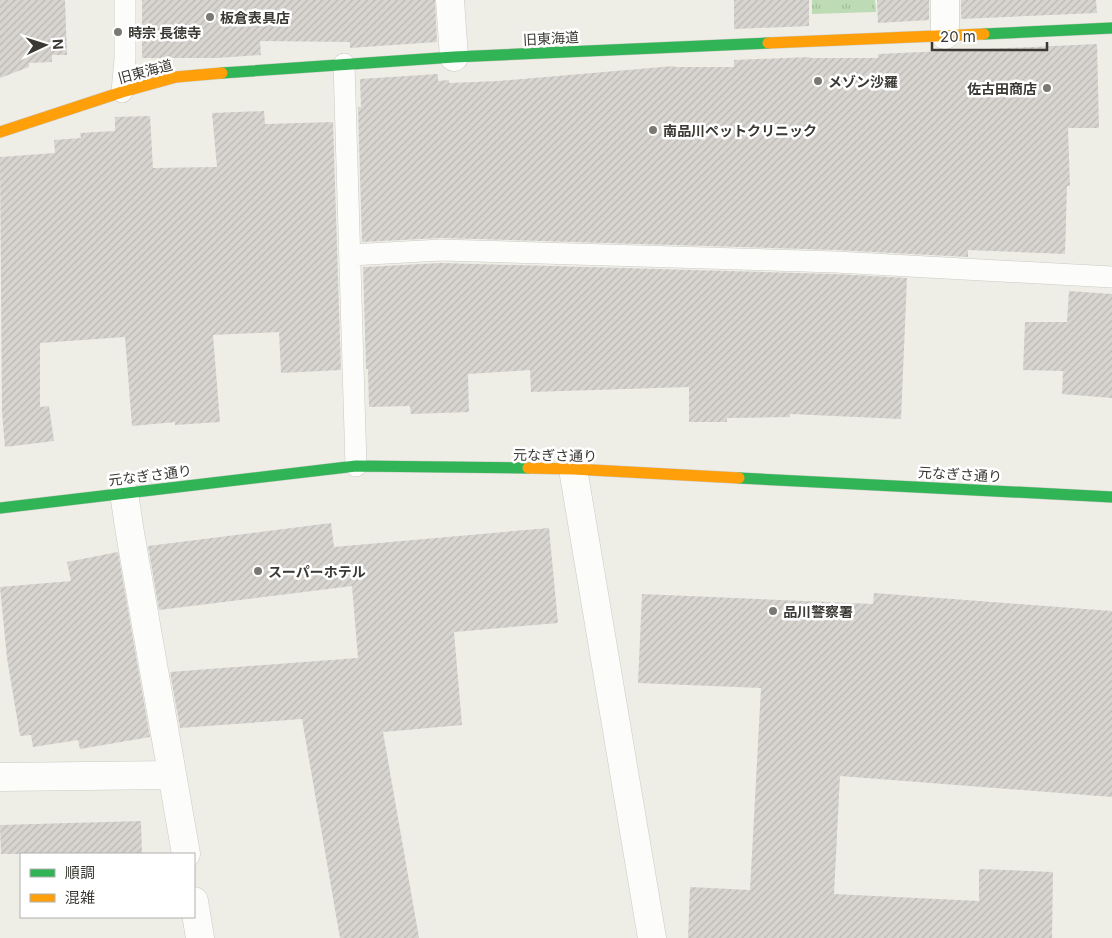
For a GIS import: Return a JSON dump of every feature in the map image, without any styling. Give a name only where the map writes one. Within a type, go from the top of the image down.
[{"type":"street","points":[[450,0],[454,57]]},
{"type":"street","points":[[945,0],[946,35]]},
{"type":"street","name":"旧東海道","points":[[0,132],[122,92],[176,77],[454,57],[1112,28]]},
{"type":"street","name":"元なぎさ通り","points":[[0,508],[356,466],[573,469],[1112,496]]},
{"type":"street","points":[[573,469],[652,938]]},
{"type":"street","points":[[124,493],[186,853]]},
{"type":"street","points":[[0,776],[172,774]]},
{"type":"street","points":[[195,907],[200,938]]},
{"type":"lane","points":[[122,92],[125,59],[125,0]]},
{"type":"lane","points":[[344,64],[356,466]]},
{"type":"lane","points":[[351,255],[441,250],[836,262],[1112,277]]},
{"type":"green space","points":[[812,0],[875,0],[876,12],[812,14]]},
{"type":"building","points":[[0,0],[65,0],[67,55],[52,55],[52,62],[29,63],[29,67],[0,78]]},
{"type":"building","points":[[142,0],[435,0],[437,42],[350,48],[350,42],[260,41],[261,55],[217,58],[142,58]]},
{"type":"building","points":[[734,0],[809,0],[809,26],[734,29]]},
{"type":"building","points":[[877,0],[929,0],[929,20],[878,23]]},
{"type":"building","points":[[961,0],[1096,0],[1097,13],[961,19]]},
{"type":"building","points":[[1097,44],[1099,128],[1068,128],[1070,186],[1067,186],[1065,254],[968,250],[968,257],[836,250],[441,238],[362,242],[358,107],[361,107],[360,79],[438,74],[438,81],[449,80],[449,83],[498,81],[674,66],[734,67],[734,60],[810,57],[878,58],[878,54]]},
{"type":"building","points":[[264,111],[265,124],[333,122],[341,370],[281,373],[279,332],[213,335],[220,422],[175,425],[175,422],[132,426],[125,337],[40,343],[40,407],[49,406],[54,441],[5,447],[2,412],[0,157],[55,153],[54,140],[81,138],[80,133],[115,131],[115,117],[150,116],[153,168],[217,167],[212,113]]},
{"type":"building","points":[[441,263],[835,274],[907,278],[901,419],[790,414],[790,417],[727,418],[727,422],[689,422],[689,387],[531,392],[530,370],[468,374],[469,412],[411,414],[410,406],[369,407],[363,267]]},
{"type":"building","points":[[1069,291],[1112,294],[1112,398],[1062,394],[1063,371],[1023,370],[1025,322],[1067,322]]},
{"type":"building","points":[[331,523],[334,547],[549,528],[558,623],[454,632],[462,725],[383,732],[419,938],[340,938],[302,719],[180,728],[170,672],[358,658],[352,586],[159,610],[148,546]]},
{"type":"building","points":[[118,552],[150,737],[80,749],[78,740],[33,747],[31,735],[20,736],[7,658],[0,587],[71,581],[67,562]]},
{"type":"building","points":[[874,593],[1112,611],[1112,797],[840,776],[834,894],[979,901],[979,869],[1053,872],[1052,938],[688,938],[690,887],[750,890],[761,688],[638,683],[642,594],[873,604]]},
{"type":"building","points":[[141,821],[142,853],[1,854],[0,825]]},
{"type":"traffic: fast","points":[[984,34],[1112,28]]},
{"type":"traffic: fast","points":[[222,73],[454,57],[768,43]]},
{"type":"traffic: fast","points":[[0,508],[356,466],[528,468]]},
{"type":"traffic: fast","points":[[739,478],[1112,497]]},
{"type":"traffic: slow","points":[[768,43],[984,34]]},
{"type":"traffic: slow","points":[[0,132],[122,92],[176,77],[222,73]]},
{"type":"traffic: slow","points":[[528,468],[739,478]]},
{"type":"place","name":"板倉表具店","points":[[210,17]]},
{"type":"place","name":"時宗 長徳寺","points":[[118,32]]},
{"type":"place","name":"メゾン沙羅","points":[[818,81]]},
{"type":"place","name":"佐古田商店","points":[[1047,88]]},
{"type":"place","name":"南品川ペットクリニック","points":[[653,130]]},
{"type":"place","name":"スーパーホテル","points":[[258,571]]},
{"type":"place","name":"品川警察署","points":[[773,611]]}]
